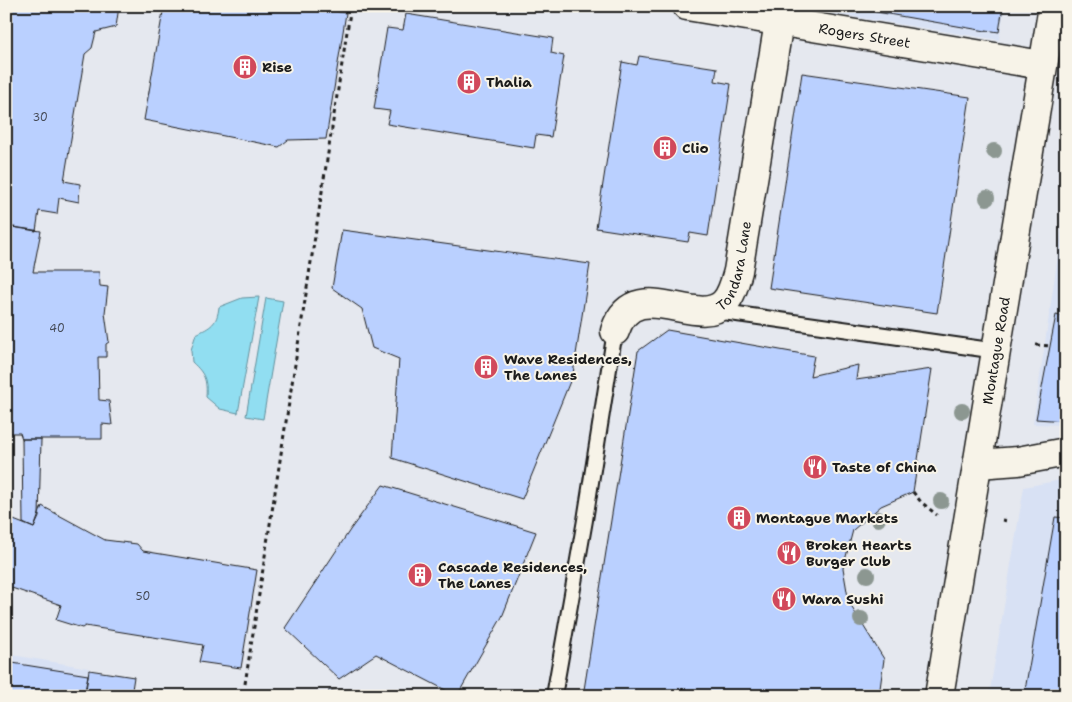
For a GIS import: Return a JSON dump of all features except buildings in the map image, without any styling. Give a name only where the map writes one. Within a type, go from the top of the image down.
[{"type":"street","name":"Rogers Street","points":[[687,6],[781,14],[1042,65]]},
{"type":"street","name":"Montague Road","points":[[939,696],[1053,6]]},
{"type":"street","name":"Tondara Lane","points":[[615,332],[621,318],[627,311],[640,304],[711,310],[727,300],[738,272],[781,14]]},
{"type":"street","points":[[978,464],[1006,462],[1066,452]]},
{"type":"lane","points":[[711,310],[997,352]]},
{"type":"lane","name":"Tondara Lane","points":[[554,696],[615,332]]},
{"type":"path","points":[[245,684],[351,6]]},
{"type":"path","points":[[1036,344],[1050,346]]},
{"type":"path","points":[[913,492],[921,502],[938,516]]},
{"type":"path","points":[[1002,520],[1008,521]]},
{"type":"shaded area","points":[[786,6],[1005,6],[999,40]]},
{"type":"shaded area","points":[[1066,201],[1066,425],[1033,424]]},
{"type":"shaded area","points":[[1066,479],[1066,696],[989,696],[1024,487]]},
{"type":"shaded area","points":[[6,654],[89,668],[84,696],[6,696]]},
{"type":"water","points":[[259,297],[238,413],[220,409],[206,397],[204,378],[200,370],[192,362],[191,350],[196,334],[206,329],[215,321],[219,307],[242,298]]},
{"type":"water","points":[[266,298],[283,301],[263,419],[246,416]]},
{"type":"place","name":"Rise","points":[[245,67]]},
{"type":"place","name":"Thalia","points":[[469,82]]},
{"type":"place","name":"Clio","points":[[665,148]]},
{"type":"place","name":"Wave Residences, The Lanes","points":[[486,367]]},
{"type":"place","name":"Taste of China","points":[[815,467]]},
{"type":"place","name":"Montague Markets","points":[[739,518]]},
{"type":"place","name":"Broken Hearts Burger Club","points":[[789,553]]},
{"type":"place","name":"Cascade Residences, The Lanes","points":[[420,575]]},
{"type":"place","name":"Wara Sushi","points":[[784,599]]}]
